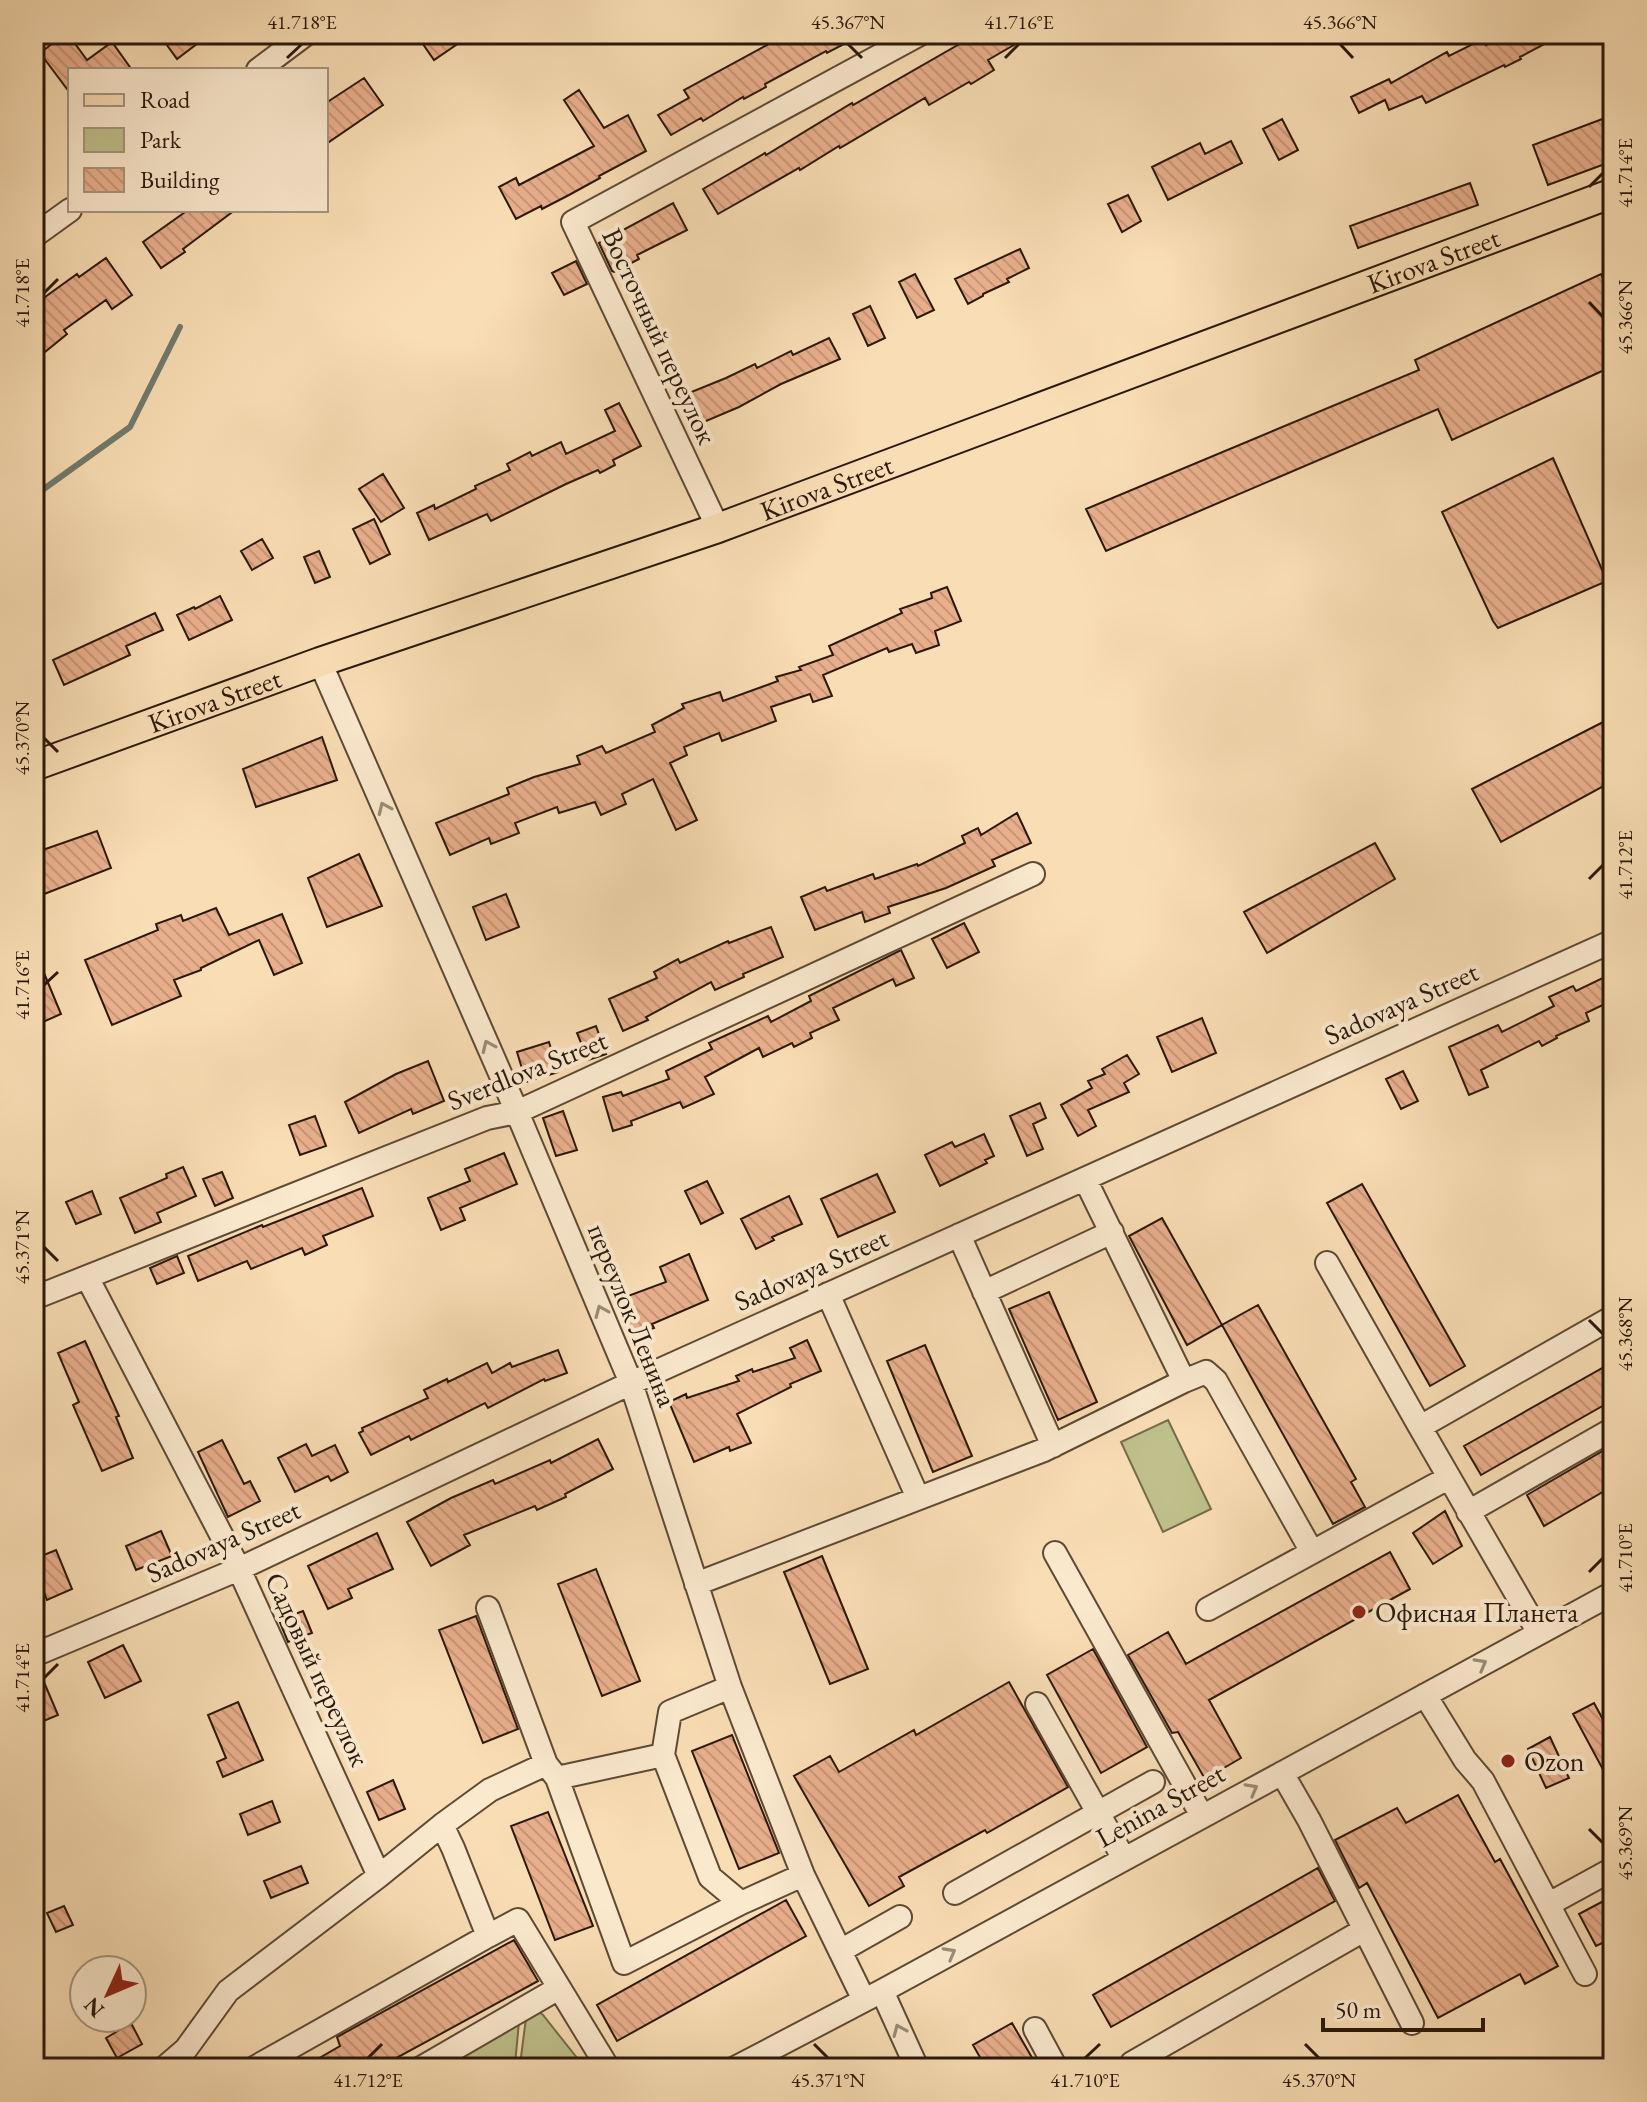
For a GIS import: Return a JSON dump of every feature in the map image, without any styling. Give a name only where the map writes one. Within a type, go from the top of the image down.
[{"type":"main road","name":"Kirova Street","points":[[34,766],[320,662],[718,528],[1613,193]]},
{"type":"street","points":[[261,68],[306,34]]},
{"type":"street","name":"Восточный переулок","points":[[718,528],[573,222],[920,34]]},
{"type":"street","points":[[34,236],[68,211]]},
{"type":"street","name":"переулок Ленина","points":[[320,662],[517,1112],[631,1383],[730,1687],[803,1875],[840,1951],[873,1995],[917,2068]]},
{"type":"street","name":"Sverdlova Street","points":[[34,1298],[487,1118],[517,1112],[1033,874]]},
{"type":"street","name":"Sadovaya Street","points":[[34,1655],[239,1569],[631,1383],[1613,941]]},
{"type":"street","points":[[1085,1179],[1184,1381]]},
{"type":"street","points":[[984,1292],[1112,1232]]},
{"type":"street","points":[[959,1235],[1053,1446]]},
{"type":"street","points":[[1327,1263],[1539,1633]]},
{"type":"street","name":"Садовый переулок","points":[[87,1277],[239,1569],[379,1876]]},
{"type":"street","points":[[828,1294],[918,1498]]},
{"type":"street","points":[[1420,1427],[1613,1317]]},
{"type":"street","points":[[696,1584],[1053,1446],[1206,1372],[1216,1381],[1312,1552]]},
{"type":"street","points":[[1468,1512],[1613,1429]]},
{"type":"street","points":[[1208,1609],[1448,1478]]},
{"type":"street","points":[[1055,1553],[1202,1816]]},
{"type":"street","name":"Lenina Street","points":[[735,2068],[1613,1593]]},
{"type":"street","points":[[488,1608],[624,1963],[803,1875]]},
{"type":"street","points":[[730,1687],[670,1712],[663,1755],[710,1877],[741,1903]]},
{"type":"street","points":[[1425,1695],[1465,1760],[1483,1781],[1585,1974]]},
{"type":"street","points":[[1037,1704],[1124,1859]]},
{"type":"street","points":[[164,2068],[186,2049],[228,1991],[490,1790],[551,1771],[663,1755]]},
{"type":"street","points":[[1282,1773],[1412,2023]]},
{"type":"street","points":[[955,1893],[1153,1782]]},
{"type":"street","points":[[442,1825],[488,1936]]},
{"type":"street","points":[[1549,1904],[1613,1869]]},
{"type":"street","points":[[840,1951],[900,1917]]},
{"type":"street","points":[[254,2068],[518,1920],[608,2068]]},
{"type":"street","points":[[1132,2063],[1364,1930]]},
{"type":"street","points":[[421,2068],[559,1988]]},
{"type":"street","points":[[1035,2029],[1056,2068]]},
{"type":"green space","points":[[1168,1420],[1211,1509],[1163,1532],[1121,1442]]},
{"type":"green space","points":[[536,2010],[585,2068],[523,2068],[520,2065],[526,2018]]},
{"type":"green space","points":[[519,2022],[515,2064],[480,2068],[457,2058]]},
{"type":"building","points":[[68,34],[87,60],[112,42],[131,68],[68,68],[68,90],[40,53]]},
{"type":"building","points":[[159,34],[210,34],[177,59]]},
{"type":"building","points":[[416,34],[472,34],[434,60]]},
{"type":"building","points":[[761,34],[863,34],[765,84],[766,87],[703,121],[701,118],[671,135],[658,115],[689,98],[684,90],[767,45]]},
{"type":"building","points":[[977,34],[1033,34],[988,60],[994,70],[971,84],[969,82],[929,105],[925,98],[718,214],[703,189]]},
{"type":"building","points":[[1506,34],[1563,34],[1521,59],[1426,103],[1422,96],[1389,110],[1385,100],[1359,113],[1351,97],[1389,79],[1391,83],[1447,52],[1449,56],[1483,39],[1486,45]]},
{"type":"building","points":[[364,78],[383,105],[328,143],[328,102]]},
{"type":"building","points":[[579,90],[604,128],[628,115],[646,151],[569,195],[516,219],[499,187],[516,178],[519,185],[594,146],[564,100]]},
{"type":"building","points":[[1613,115],[1613,161],[1548,185],[1533,145]]},
{"type":"building","points":[[1282,119],[1298,150],[1279,160],[1263,129]]},
{"type":"building","points":[[1231,141],[1242,163],[1168,200],[1152,167],[1200,143],[1205,154]]},
{"type":"building","points":[[1470,183],[1478,205],[1358,248],[1350,226]]},
{"type":"building","points":[[1128,195],[1141,221],[1122,232],[1108,204]]},
{"type":"building","points":[[673,203],[687,230],[637,255],[639,259],[612,271],[599,243]]},
{"type":"building","points":[[185,212],[232,212],[161,268],[143,242]]},
{"type":"building","points":[[1020,249],[1029,268],[968,304],[955,279]]},
{"type":"building","points":[[106,258],[132,295],[112,309],[106,300],[64,330],[67,334],[34,361],[34,305],[77,274],[79,277]]},
{"type":"building","points":[[576,261],[587,284],[564,295],[552,273]]},
{"type":"building","points":[[915,274],[934,310],[917,318],[899,282]]},
{"type":"building","points":[[1601,274],[1613,301],[1613,366],[1452,440],[1438,409],[1106,551],[1086,509],[1419,370],[1415,360]]},
{"type":"building","points":[[870,306],[885,338],[868,346],[853,314]]},
{"type":"building","points":[[829,338],[840,359],[692,427],[679,397],[755,364],[757,368],[791,351],[793,355]]},
{"type":"building","points":[[619,403],[641,446],[613,460],[615,465],[566,484],[491,521],[487,514],[429,540],[417,513],[434,505],[435,509],[476,489],[475,486],[510,470],[507,464],[530,452],[532,456],[561,442],[566,454],[615,431],[605,410]]},
{"type":"building","points":[[1553,458],[1607,581],[1498,628],[1442,512]]},
{"type":"building","points":[[383,474],[404,508],[381,522],[359,489]]},
{"type":"building","points":[[374,519],[390,554],[370,564],[353,529]]},
{"type":"building","points":[[262,539],[273,558],[252,570],[241,551]]},
{"type":"building","points":[[319,551],[330,577],[315,583],[304,557]]},
{"type":"building","points":[[947,587],[961,621],[935,631],[939,645],[916,653],[912,644],[889,652],[887,648],[823,675],[832,696],[813,702],[810,694],[771,707],[776,721],[722,741],[719,733],[684,747],[687,755],[670,763],[697,820],[676,830],[653,779],[622,794],[626,804],[601,815],[595,802],[559,813],[557,807],[515,823],[519,833],[491,844],[489,838],[450,855],[436,823],[509,794],[507,788],[580,764],[577,756],[602,746],[606,753],[655,732],[652,725],[684,708],[682,704],[720,692],[723,701],[778,681],[776,677],[801,670],[799,667],[833,655],[829,646],[902,613],[900,609],[932,598],[931,593]]},
{"type":"building","points":[[220,596],[232,620],[189,640],[177,615]]},
{"type":"building","points":[[155,613],[163,630],[126,646],[130,655],[64,685],[53,660]]},
{"type":"building","points":[[1613,717],[1613,781],[1501,842],[1472,789]]},
{"type":"building","points":[[322,737],[337,780],[256,807],[243,769]]},
{"type":"building","points":[[1017,813],[1031,843],[992,860],[995,866],[946,888],[888,907],[890,913],[865,922],[862,912],[815,930],[801,897],[873,874],[875,879],[918,866],[965,843],[962,836],[978,828],[981,835]]},
{"type":"building","points":[[97,831],[111,868],[34,898],[34,853]]},
{"type":"building","points":[[1375,843],[1395,879],[1267,953],[1244,912]]},
{"type":"building","points":[[359,854],[382,906],[327,927],[308,878]]},
{"type":"building","points":[[506,894],[519,927],[486,940],[473,907]]},
{"type":"building","points":[[216,908],[229,935],[282,914],[302,963],[274,975],[259,940],[201,970],[174,980],[181,996],[112,1025],[85,960],[158,930],[156,924],[181,915],[183,921]]},
{"type":"building","points":[[964,923],[979,952],[947,968],[932,939]]},
{"type":"building","points":[[771,927],[783,957],[715,990],[711,982],[646,1017],[648,1020],[623,1031],[609,999],[657,978],[654,972],[678,959],[680,963],[728,941]]},
{"type":"building","points":[[34,949],[61,1014],[43,1022],[34,1001]]},
{"type":"building","points":[[901,950],[914,978],[896,986],[893,979],[833,1008],[839,1020],[810,1033],[812,1038],[794,1047],[792,1043],[763,1057],[759,1048],[705,1077],[714,1094],[683,1108],[680,1102],[613,1131],[603,1097],[621,1092],[623,1096],[669,1079],[666,1071],[712,1049],[709,1043],[768,1016],[771,1022],[811,1001],[809,996]]},
{"type":"building","points":[[1613,973],[1613,1000],[1586,1013],[1589,1021],[1542,1046],[1539,1041],[1481,1070],[1488,1087],[1469,1095],[1449,1047],[1498,1025],[1502,1032],[1554,1006],[1549,997],[1573,986],[1576,991]]},
{"type":"building","points":[[1202,1018],[1216,1053],[1172,1072],[1157,1037]]},
{"type":"building","points":[[596,1026],[606,1054],[588,1060],[577,1033]]},
{"type":"building","points":[[549,1042],[558,1072],[526,1082],[517,1052]]},
{"type":"building","points":[[1127,1055],[1139,1074],[1124,1083],[1129,1092],[1088,1110],[1096,1126],[1078,1136],[1061,1105],[1092,1088],[1088,1081],[1105,1074],[1102,1069]]},
{"type":"building","points":[[428,1061],[444,1101],[413,1114],[411,1109],[359,1133],[345,1102],[396,1074]]},
{"type":"building","points":[[1403,1071],[1418,1101],[1401,1109],[1386,1079]]},
{"type":"building","points":[[1040,1103],[1046,1118],[1033,1124],[1043,1149],[1027,1156],[1010,1116]]},
{"type":"building","points":[[563,1111],[577,1150],[556,1156],[543,1118]]},
{"type":"building","points":[[315,1116],[326,1146],[300,1155],[289,1125]]},
{"type":"building","points":[[984,1134],[994,1156],[985,1160],[987,1163],[940,1186],[925,1155],[952,1142],[955,1147]]},
{"type":"building","points":[[504,1153],[517,1184],[460,1208],[465,1220],[441,1230],[428,1198],[470,1181],[465,1169]]},
{"type":"building","points":[[183,1167],[196,1196],[157,1213],[161,1222],[135,1233],[120,1198],[167,1178],[166,1174]]},
{"type":"building","points":[[222,1172],[233,1198],[215,1206],[203,1179]]},
{"type":"building","points":[[877,1174],[895,1212],[838,1237],[821,1199]]},
{"type":"building","points":[[707,1181],[723,1213],[701,1224],[685,1191]]},
{"type":"building","points":[[1362,1184],[1465,1366],[1430,1386],[1327,1203]]},
{"type":"building","points":[[362,1188],[373,1216],[323,1236],[327,1245],[305,1255],[302,1248],[251,1269],[247,1261],[198,1281],[188,1256]]},
{"type":"building","points":[[92,1191],[101,1214],[76,1224],[66,1202]]},
{"type":"building","points":[[789,1196],[802,1224],[772,1237],[774,1240],[756,1249],[741,1219]]},
{"type":"building","points":[[1162,1218],[1222,1325],[1187,1345],[1129,1236]]},
{"type":"building","points":[[689,1254],[708,1300],[630,1337],[617,1300],[666,1282],[660,1267]]},
{"type":"building","points":[[177,1256],[184,1273],[157,1284],[150,1268]]},
{"type":"building","points":[[1049,1292],[1097,1402],[1058,1420],[1009,1309]]},
{"type":"building","points":[[1258,1305],[1356,1479],[1351,1482],[1365,1507],[1333,1524],[1222,1325]]},
{"type":"building","points":[[807,1340],[821,1371],[790,1384],[791,1387],[737,1414],[751,1443],[730,1451],[729,1447],[694,1462],[669,1402],[686,1394],[687,1398],[739,1381],[736,1376],[752,1369],[753,1372],[795,1358],[790,1348]]},
{"type":"building","points":[[85,1341],[119,1416],[116,1417],[133,1458],[102,1471],[73,1405],[79,1402],[58,1353]]},
{"type":"building","points":[[925,1345],[972,1456],[933,1472],[887,1361]]},
{"type":"building","points":[[558,1350],[567,1373],[544,1379],[488,1408],[485,1403],[411,1440],[409,1436],[371,1455],[359,1433],[363,1431],[362,1428],[428,1398],[424,1390],[447,1379],[448,1382],[487,1363],[492,1373],[510,1363],[512,1367]]},
{"type":"building","points":[[1613,1362],[1613,1400],[1481,1475],[1464,1446]]},
{"type":"building","points":[[598,1439],[613,1469],[537,1510],[535,1506],[464,1535],[470,1545],[431,1566],[407,1522],[451,1498],[493,1480],[495,1484],[550,1460],[551,1463]]},
{"type":"building","points":[[222,1440],[244,1484],[250,1481],[260,1501],[228,1517],[198,1452]]},
{"type":"building","points":[[306,1444],[312,1456],[335,1445],[348,1472],[331,1481],[328,1476],[295,1492],[278,1458]]},
{"type":"building","points":[[1613,1445],[1613,1486],[1544,1526],[1527,1495]]},
{"type":"building","points":[[1445,1511],[1462,1546],[1433,1564],[1413,1533]]},
{"type":"building","points":[[161,1531],[172,1556],[136,1570],[126,1546]]},
{"type":"building","points":[[377,1533],[393,1569],[348,1589],[352,1598],[328,1609],[308,1566]]},
{"type":"building","points":[[56,1550],[72,1589],[47,1600],[34,1567],[34,1559]]},
{"type":"building","points":[[1390,1552],[1410,1589],[1209,1700],[1241,1758],[1205,1779],[1178,1732],[1172,1733],[1128,1655],[1168,1632],[1186,1664]]},
{"type":"building","points":[[822,1556],[868,1669],[830,1684],[784,1572]]},
{"type":"building","points":[[596,1569],[640,1681],[602,1696],[558,1584]]},
{"type":"building","points":[[303,1611],[312,1633],[288,1642],[279,1620]]},
{"type":"building","points":[[476,1616],[518,1729],[483,1743],[439,1630]]},
{"type":"building","points":[[123,1645],[141,1681],[105,1698],[88,1662]]},
{"type":"building","points":[[1093,1649],[1147,1747],[1101,1773],[1047,1675]]},
{"type":"building","points":[[38,1668],[58,1715],[34,1725],[34,1669]]},
{"type":"building","points":[[1009,1682],[1068,1787],[987,1833],[985,1830],[899,1877],[904,1886],[869,1906],[794,1776],[830,1756],[839,1772],[914,1730],[916,1735]]},
{"type":"building","points":[[238,1702],[263,1760],[223,1777],[217,1762],[226,1758],[208,1715]]},
{"type":"building","points":[[1594,1703],[1613,1738],[1613,1788],[1573,1714]]},
{"type":"building","points":[[732,1735],[779,1853],[739,1869],[692,1751]]},
{"type":"building","points":[[1550,1737],[1569,1778],[1546,1788],[1528,1749]]},
{"type":"building","points":[[393,1780],[405,1809],[379,1820],[367,1792]]},
{"type":"building","points":[[1458,1795],[1495,1862],[1500,1859],[1558,1966],[1525,1984],[1520,1974],[1438,2018],[1367,1883],[1359,1888],[1335,1840],[1397,1808],[1406,1823]]},
{"type":"building","points":[[272,1801],[280,1822],[248,1835],[240,1814]]},
{"type":"building","points":[[548,1812],[593,1926],[555,1940],[511,1826]]},
{"type":"building","points":[[301,1866],[308,1883],[271,1898],[264,1881]]},
{"type":"building","points":[[1318,1868],[1335,1901],[1111,2027],[1093,1995]]},
{"type":"building","points":[[1613,1896],[1613,1938],[1596,1946],[1579,1914]]},
{"type":"building","points":[[786,1900],[806,1936],[617,2041],[597,2005]]},
{"type":"building","points":[[64,1906],[73,1925],[56,1932],[47,1913]]},
{"type":"building","points":[[514,1940],[538,1981],[378,2068],[302,2068],[340,2046],[337,2037]]},
{"type":"building","points":[[1012,2023],[1038,2068],[986,2068],[973,2045]]},
{"type":"building","points":[[113,2034],[137,2034],[142,2044],[117,2058],[106,2038]]},
{"type":"waterway","points":[[34,496],[130,427],[180,327]]},
{"type":"place","name":"Офисная Планета","points":[[1359,1612]]},
{"type":"place","name":"Ozon","points":[[1508,1761]]}]
